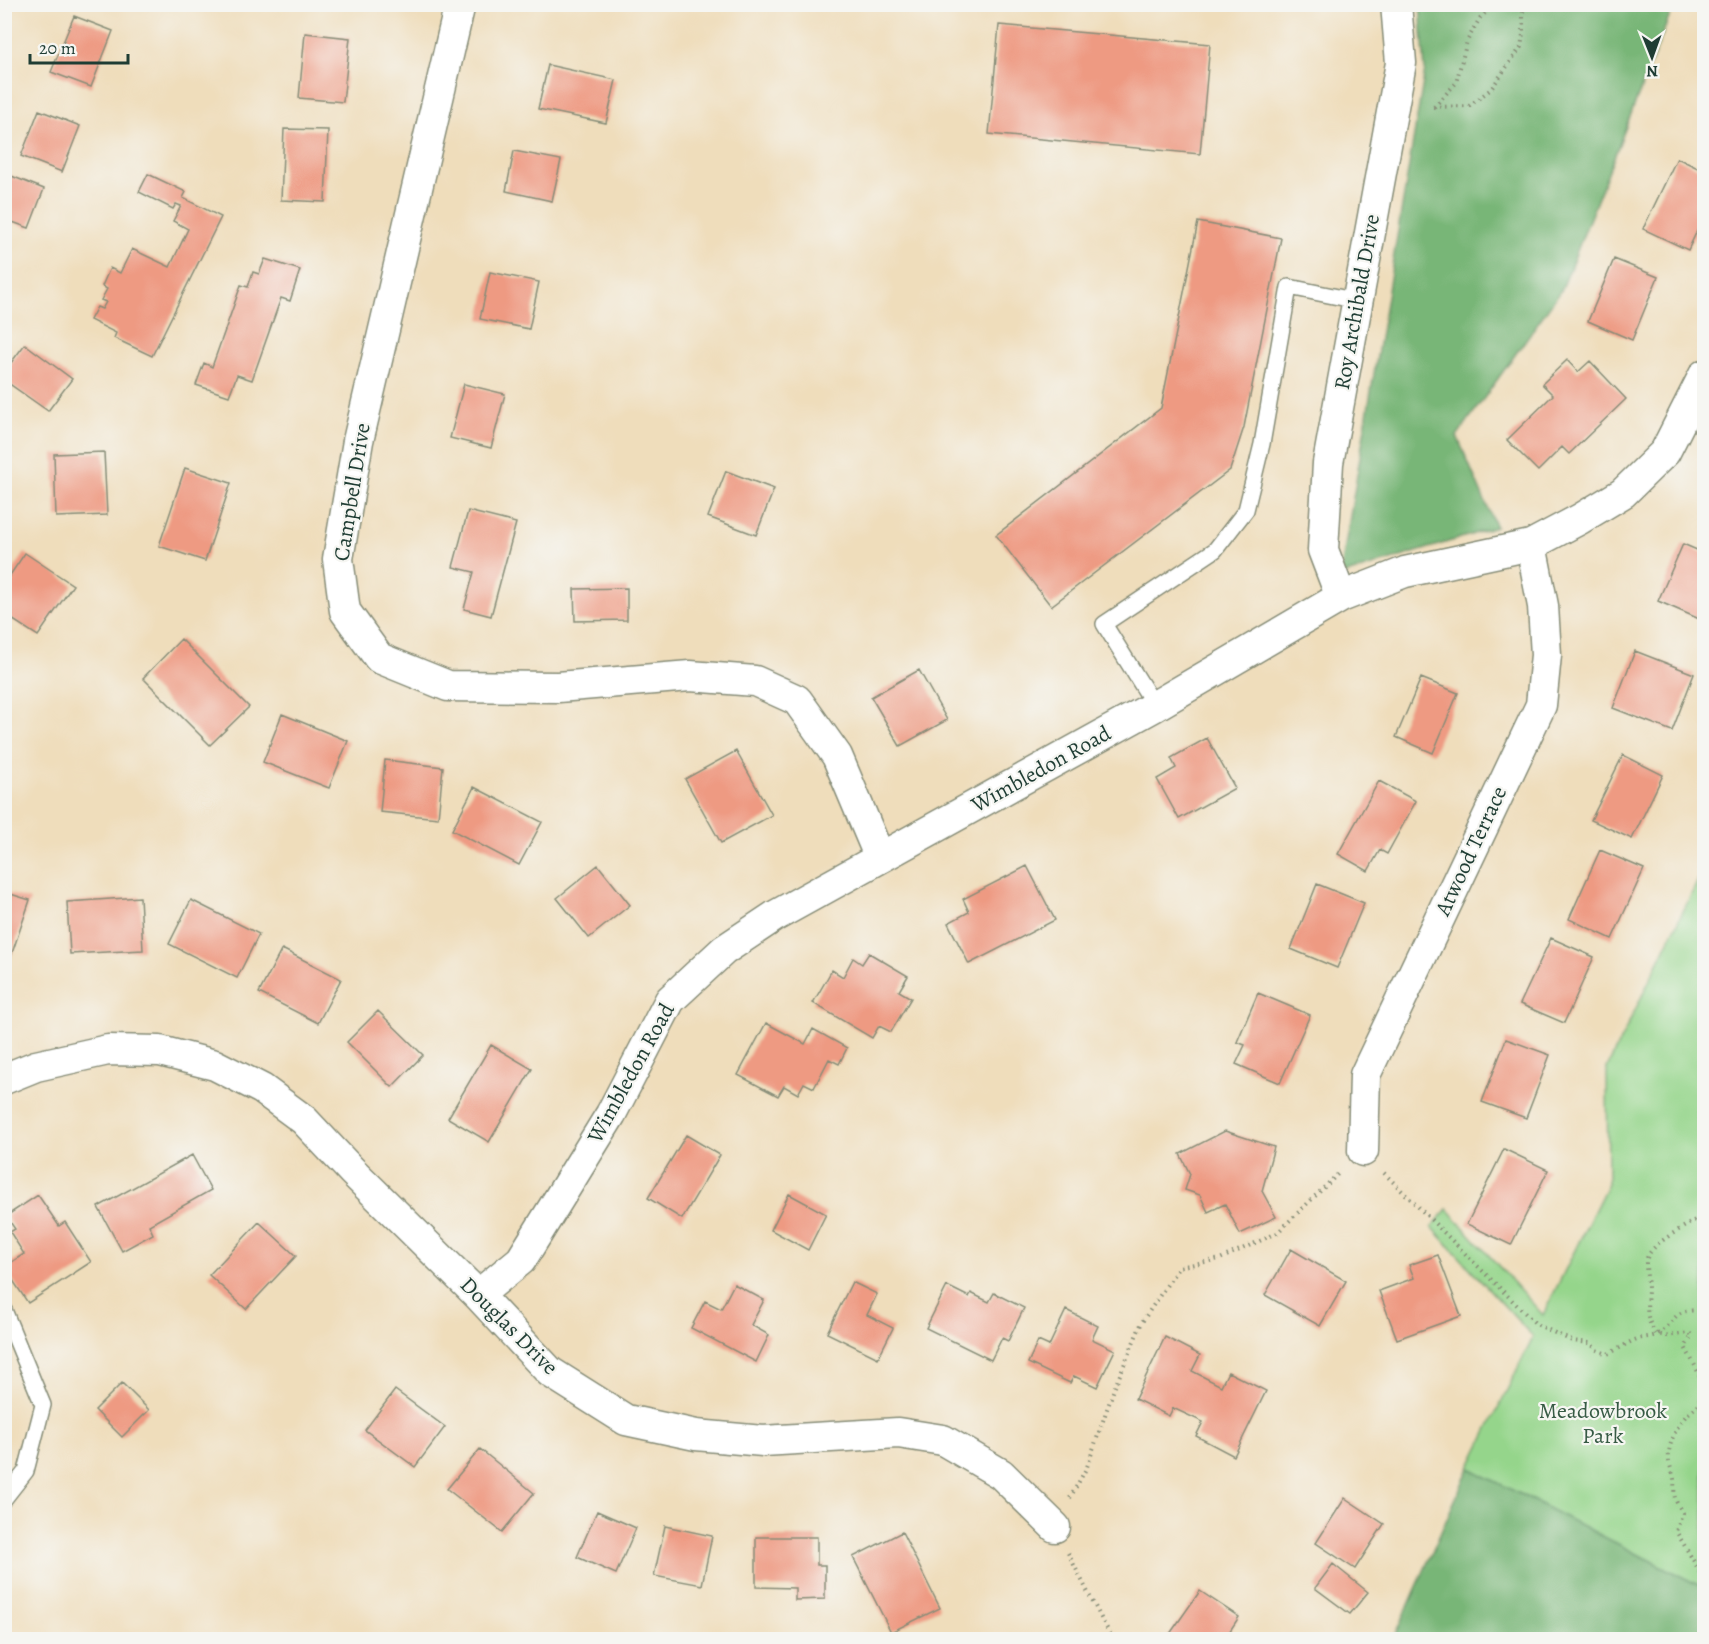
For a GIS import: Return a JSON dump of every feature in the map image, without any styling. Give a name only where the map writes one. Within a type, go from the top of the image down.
[{"type":"street","name":"Campbell Drive","points":[[460,4],[358,441],[338,558],[345,611],[379,658],[448,686],[558,687],[690,676],[755,681],[797,700],[837,756],[880,858]]},
{"type":"street","name":"Roy Archibald Drive","points":[[1341,597],[1323,550],[1328,463],[1401,63],[1396,4]]},
{"type":"street","name":"Wimbledon Road","points":[[478,1295],[521,1260],[611,1114],[670,1000],[724,950],[775,916],[1155,706],[1341,597],[1405,572],[1532,545],[1623,492],[1665,452],[1704,375]]},
{"type":"street","name":"Atwood Terrace","points":[[1363,1151],[1365,1075],[1483,822],[1541,705],[1546,655],[1544,616],[1532,545]]},
{"type":"street","name":"Douglas Drive","points":[[4,1079],[36,1066],[108,1050],[160,1051],[215,1065],[262,1089],[304,1120],[352,1171],[478,1295],[550,1372],[626,1420],[696,1435],[763,1441],[898,1433],[943,1440],[1001,1474],[1055,1527]]},
{"type":"lane","points":[[1155,706],[1104,624],[1215,550],[1246,510],[1262,444],[1289,288],[1358,301]]},
{"type":"lane","points":[[4,1310],[43,1405],[26,1471],[4,1499]]},
{"type":"path","points":[[1494,4],[1480,18],[1467,41],[1456,83],[1433,107],[1469,106],[1491,89],[1521,47],[1523,4]]},
{"type":"path","points":[[1114,1640],[1055,1527],[1087,1467],[1114,1389],[1142,1322],[1179,1267],[1220,1259],[1276,1233],[1363,1151],[1536,1324],[1572,1341],[1590,1343],[1596,1350],[1607,1354],[1634,1340],[1656,1334],[1665,1329],[1674,1316],[1685,1311],[1704,1311]]},
{"type":"path","points":[[1704,1213],[1695,1222],[1670,1236],[1648,1254],[1646,1261],[1648,1287],[1646,1306],[1650,1325],[1656,1334],[1667,1336],[1689,1333],[1692,1335],[1685,1347],[1701,1378],[1702,1386],[1698,1406],[1688,1412],[1680,1425],[1671,1444],[1669,1460],[1674,1476],[1673,1500],[1683,1514],[1676,1531],[1704,1575]]},
{"type":"green space","points":[[1420,5],[1674,5],[1562,289],[1457,436],[1496,527],[1340,576],[1425,70]]},
{"type":"green space","name":"Meadowbrook Park","points":[[1704,868],[1704,1588],[1469,1468],[1533,1337],[1432,1227],[1447,1209],[1543,1315],[1608,1183],[1607,1068]]},
{"type":"green space","points":[[1469,1468],[1704,1588],[1704,1639],[1394,1639]]},
{"type":"building","points":[[74,16],[113,31],[91,87],[51,72]]},
{"type":"building","points":[[999,25],[1210,44],[1200,154],[989,134]]},
{"type":"building","points":[[305,33],[350,38],[343,102],[299,98]]},
{"type":"building","points":[[548,65],[616,80],[606,123],[538,109]]},
{"type":"building","points":[[39,110],[80,126],[62,172],[21,156]]},
{"type":"building","points":[[284,129],[328,130],[325,202],[281,200]]},
{"type":"building","points":[[514,151],[561,160],[552,201],[506,191]]},
{"type":"building","points":[[1677,158],[1704,171],[1704,216],[1688,250],[1643,229]]},
{"type":"building","points":[[4,173],[44,189],[29,228],[4,219]]},
{"type":"building","points":[[148,174],[186,192],[183,198],[221,217],[152,356],[114,338],[116,333],[90,320],[97,307],[102,309],[106,302],[101,300],[107,289],[102,286],[110,268],[120,273],[132,249],[170,267],[188,229],[173,221],[181,206],[176,204],[173,209],[139,192]]},
{"type":"building","points":[[1198,222],[1281,238],[1244,427],[1230,470],[1051,606],[996,535],[1161,408]]},
{"type":"building","points":[[265,259],[300,270],[290,301],[281,298],[252,380],[237,375],[229,396],[196,385],[204,363],[212,367],[241,285],[248,287],[253,272],[259,274]]},
{"type":"building","points":[[1614,259],[1658,277],[1632,340],[1588,321]]},
{"type":"building","points":[[490,272],[539,282],[529,329],[480,319]]},
{"type":"building","points":[[25,344],[72,379],[48,411],[4,380],[4,372]]},
{"type":"building","points":[[1567,360],[1578,372],[1590,361],[1626,399],[1569,454],[1562,447],[1538,471],[1507,440],[1553,395],[1542,384]]},
{"type":"building","points":[[464,384],[505,394],[491,448],[450,438]]},
{"type":"building","points":[[104,452],[107,515],[56,517],[54,454]]},
{"type":"building","points":[[185,468],[231,483],[205,561],[159,546]]},
{"type":"building","points":[[726,471],[774,489],[756,535],[708,517]]},
{"type":"building","points":[[468,511],[516,523],[491,616],[464,609],[474,572],[453,567]]},
{"type":"building","points":[[1683,544],[1704,553],[1704,621],[1658,601]]},
{"type":"building","points":[[25,553],[73,585],[38,636],[4,614],[4,584]]},
{"type":"building","points":[[627,588],[627,620],[575,621],[574,589]]},
{"type":"building","points":[[181,639],[249,707],[210,745],[143,678]]},
{"type":"building","points":[[1635,651],[1694,674],[1672,731],[1613,708]]},
{"type":"building","points":[[919,670],[947,720],[900,746],[871,697]]},
{"type":"building","points":[[1421,678],[1458,693],[1433,753],[1396,737]]},
{"type":"building","points":[[282,714],[348,741],[329,788],[263,762]]},
{"type":"building","points":[[1207,738],[1235,788],[1179,819],[1157,779],[1176,768],[1171,758]]},
{"type":"building","points":[[736,751],[772,815],[721,843],[685,779]]},
{"type":"building","points":[[1623,755],[1663,775],[1632,839],[1591,820]]},
{"type":"building","points":[[385,760],[443,767],[438,818],[380,812]]},
{"type":"building","points":[[1379,781],[1416,801],[1387,854],[1380,850],[1368,871],[1338,854]]},
{"type":"building","points":[[474,787],[542,822],[519,865],[452,830]]},
{"type":"building","points":[[1600,850],[1644,869],[1612,939],[1569,919]]},
{"type":"building","points":[[598,865],[630,905],[589,938],[557,898]]},
{"type":"building","points":[[1027,866],[1055,920],[969,964],[948,923],[969,912],[963,899]]},
{"type":"building","points":[[1317,884],[1364,903],[1337,968],[1291,949]]},
{"type":"building","points":[[4,892],[30,900],[5,974],[4,974]]},
{"type":"building","points":[[140,897],[143,950],[70,954],[67,902]]},
{"type":"building","points":[[191,900],[259,934],[237,978],[169,944]]},
{"type":"building","points":[[1551,938],[1594,957],[1564,1023],[1520,1004]]},
{"type":"building","points":[[282,949],[341,979],[318,1023],[259,993]]},
{"type":"building","points":[[869,953],[908,976],[899,991],[911,998],[891,1032],[879,1026],[872,1038],[813,1003],[832,970],[843,977],[853,958],[862,964]]},
{"type":"building","points":[[1258,993],[1310,1015],[1280,1083],[1236,1064],[1245,1045],[1237,1042]]},
{"type":"building","points":[[378,1011],[423,1055],[392,1087],[347,1042]]},
{"type":"building","points":[[766,1023],[805,1044],[813,1029],[847,1048],[839,1064],[829,1059],[814,1088],[804,1083],[798,1094],[784,1086],[778,1096],[738,1075]]},
{"type":"building","points":[[1506,1039],[1550,1055],[1526,1118],[1482,1102]]},
{"type":"building","points":[[491,1045],[532,1069],[489,1142],[448,1118]]},
{"type":"building","points":[[1225,1131],[1274,1147],[1262,1191],[1276,1217],[1240,1234],[1225,1204],[1208,1212],[1200,1195],[1185,1190],[1190,1174],[1180,1154]]},
{"type":"building","points":[[686,1135],[720,1155],[682,1219],[648,1198]]},
{"type":"building","points":[[1504,1149],[1548,1170],[1511,1245],[1467,1224]]},
{"type":"building","points":[[192,1155],[211,1190],[149,1225],[153,1234],[122,1251],[98,1207]]},
{"type":"building","points":[[789,1194],[826,1214],[808,1250],[771,1230]]},
{"type":"building","points":[[38,1195],[59,1226],[65,1222],[91,1262],[28,1303],[4,1267],[24,1254],[10,1232],[15,1229],[6,1216]]},
{"type":"building","points":[[259,1222],[296,1256],[246,1309],[209,1275]]},
{"type":"building","points":[[1291,1249],[1346,1281],[1320,1326],[1265,1295]]},
{"type":"building","points":[[1438,1255],[1461,1316],[1397,1339],[1379,1291],[1414,1278],[1409,1265]]},
{"type":"building","points":[[852,1282],[877,1294],[867,1315],[893,1328],[878,1358],[827,1333]]},
{"type":"building","points":[[734,1284],[764,1300],[751,1325],[769,1335],[756,1362],[691,1328],[705,1301],[721,1309]]},
{"type":"building","points":[[947,1286],[969,1297],[971,1293],[989,1302],[994,1293],[1024,1308],[1008,1341],[1002,1338],[991,1360],[926,1328]]},
{"type":"building","points":[[1066,1310],[1098,1326],[1092,1339],[1115,1350],[1097,1387],[1074,1376],[1070,1383],[1028,1363],[1038,1341],[1049,1346]]},
{"type":"building","points":[[1165,1337],[1200,1355],[1192,1371],[1221,1386],[1228,1372],[1266,1391],[1234,1456],[1196,1436],[1203,1422],[1173,1408],[1169,1416],[1135,1399]]},
{"type":"building","points":[[122,1383],[149,1410],[122,1437],[95,1410]]},
{"type":"building","points":[[395,1390],[445,1427],[415,1467],[365,1430]]},
{"type":"building","points":[[480,1449],[534,1493],[502,1532],[447,1489]]},
{"type":"building","points":[[1345,1498],[1384,1524],[1355,1569],[1316,1543]]},
{"type":"building","points":[[597,1511],[636,1528],[616,1574],[577,1557]]},
{"type":"building","points":[[665,1526],[712,1536],[702,1585],[654,1576]]},
{"type":"building","points":[[902,1532],[940,1608],[891,1632],[853,1557]]},
{"type":"building","points":[[756,1537],[817,1537],[817,1565],[825,1565],[825,1599],[795,1600],[795,1588],[756,1587]]},
{"type":"building","points":[[1333,1564],[1368,1592],[1350,1614],[1315,1588]]},
{"type":"building","points":[[1200,1591],[1239,1617],[1224,1640],[1169,1640],[1167,1638]]}]
